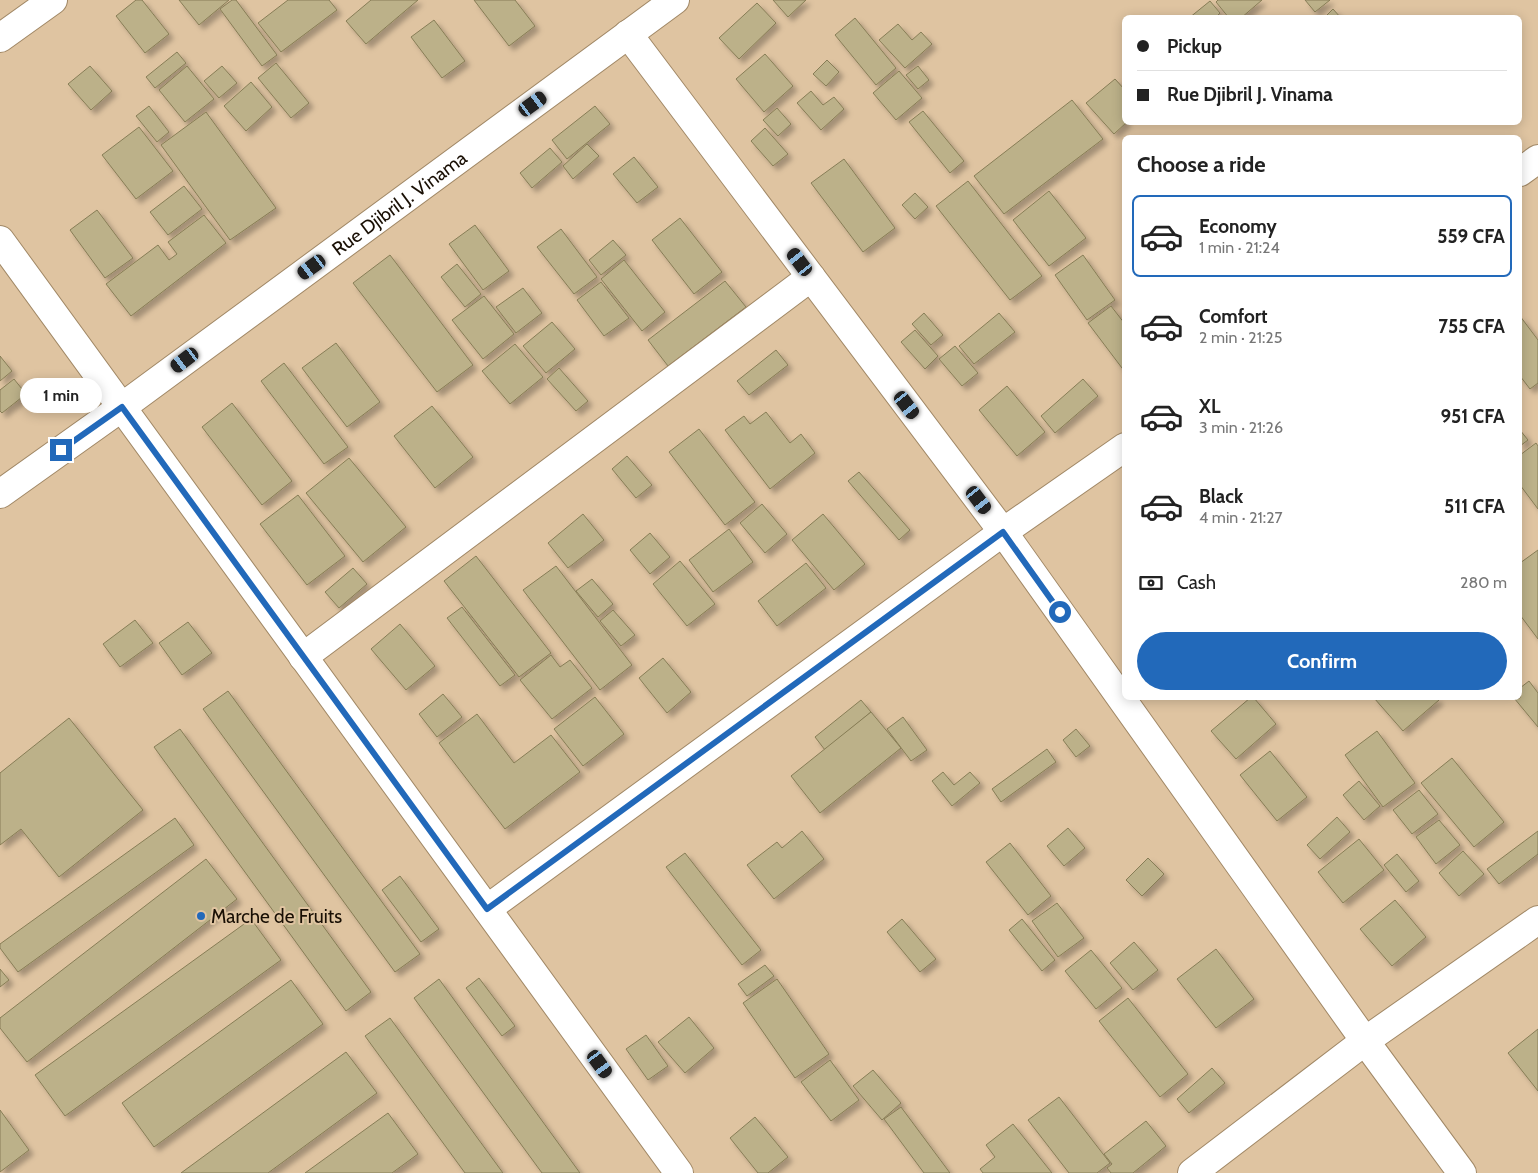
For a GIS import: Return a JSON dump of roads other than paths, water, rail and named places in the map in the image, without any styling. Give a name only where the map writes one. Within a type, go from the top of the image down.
[{"type":"street","points":[[0,38],[53,0]]},
{"type":"street","name":"Rue Djibril J. Vinama","points":[[0,494],[122,407],[675,0]]},
{"type":"street","points":[[628,34],[1003,532],[1122,699]]},
{"type":"street","points":[[1522,171],[1538,159]]},
{"type":"street","points":[[0,240],[679,1173]]},
{"type":"street","points":[[303,657],[811,277]]},
{"type":"street","points":[[487,909],[1003,532],[1122,449]]},
{"type":"street","points":[[1122,700],[1365,1041],[1462,1173]]},
{"type":"street","points":[[1192,1173],[1365,1041],[1538,920]]},
{"type":"place","name":"Marche de Fruits","points":[[201,916]]}]
